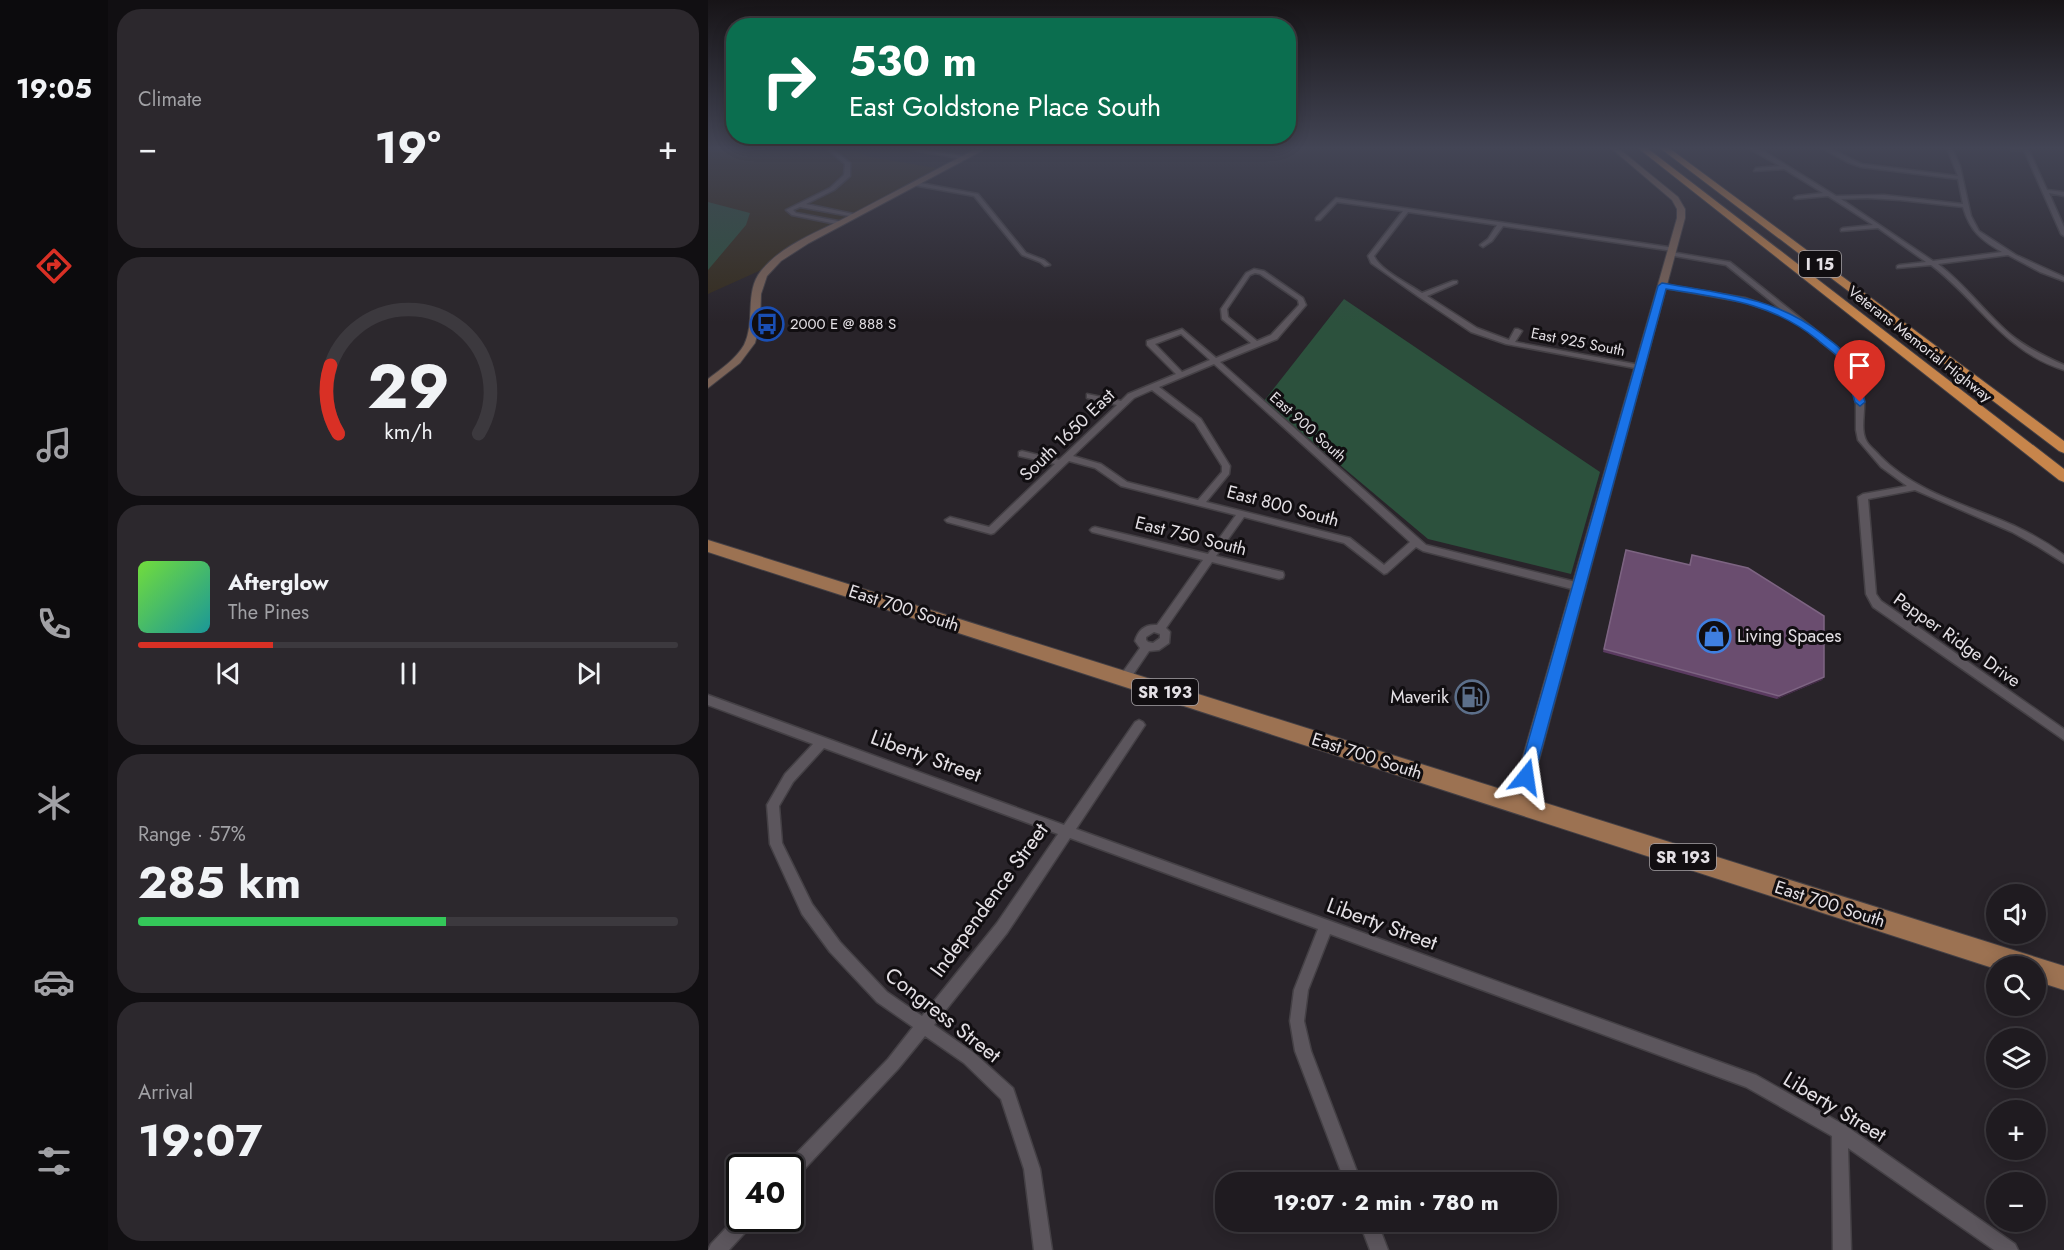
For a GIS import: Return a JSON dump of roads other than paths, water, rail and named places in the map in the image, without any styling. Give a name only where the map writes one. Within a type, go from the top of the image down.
[{"type":"highway","name":"Veterans Memorial Highway","points":[[1717,206],[2064,477]]},
{"type":"highway","name":"Veterans Memorial Highway","points":[[1743,206],[2064,448]]},
{"type":"highway","points":[[1913,360],[2064,490]]},
{"type":"highway","points":[[1975,381],[2021,408],[2064,439]]},
{"type":"main road","name":"East 700 South","points":[[708,546],[1994,956]]},
{"type":"main road","points":[[2046,972],[2064,978]]},
{"type":"street","points":[[798,206],[789,210],[790,212],[841,223]]},
{"type":"street","points":[[808,206],[855,215]]},
{"type":"street","points":[[708,385],[738,359],[750,341],[756,320],[753,300],[755,290],[759,279],[770,266],[794,248],[871,206]]},
{"type":"street","points":[[985,206],[1024,254],[1042,261],[1047,266]]},
{"type":"street","points":[[1318,219],[1330,206]]},
{"type":"street","points":[[1381,206],[1501,224],[1728,263],[1839,353],[1851,373],[1860,402],[1862,442],[1881,463],[1916,487],[2046,544],[2064,560]]},
{"type":"street","points":[[1518,805],[1672,252],[1681,218],[1680,206]]},
{"type":"street","points":[[1848,206],[1932,263],[1964,289],[2008,336],[2032,352],[2064,368]]},
{"type":"street","points":[[1967,206],[1972,226],[1978,233],[2031,265],[2064,279]]},
{"type":"street","points":[[2052,206],[2064,234]]},
{"type":"street","name":"East 925 South","points":[[1407,210],[1371,256],[1374,263],[1421,296],[1485,336],[1640,368]]},
{"type":"street","points":[[1483,245],[1490,240],[1501,224]]},
{"type":"street","points":[[1843,230],[1879,226]]},
{"type":"street","points":[[1899,267],[2011,254]]},
{"type":"street","points":[[1254,271],[1262,272],[1301,299],[1303,306],[1274,337],[1256,344],[1224,318],[1224,309],[1248,274],[1254,271]]},
{"type":"street","points":[[1421,296],[1455,282]]},
{"type":"street","points":[[1662,286],[1745,300],[1773,309],[1804,324]]},
{"type":"street","points":[[1975,316],[1989,316]]},
{"type":"street","name":"East 900 South","points":[[1180,374],[1150,343],[1182,331],[1416,542]]},
{"type":"street","name":"East 925 South","points":[[1511,343],[1518,331]]},
{"type":"street","name":"South 1650 East","points":[[950,520],[991,531],[1131,396],[1256,344]]},
{"type":"street","points":[[1152,386],[1174,400],[1198,421],[1226,466],[1226,472],[1201,502]]},
{"type":"street","points":[[1090,396],[1122,404]]},
{"type":"street","name":"East 800 South","points":[[1022,454],[1098,466],[1124,484],[1347,540],[1384,570],[1416,542]]},
{"type":"street","name":"Pepper Ridge Drive","points":[[1916,487],[1863,496],[1871,594],[1877,604],[2064,735]]},
{"type":"street","points":[[1124,679],[1146,647],[1157,646],[1164,641],[1166,633],[1160,628],[1242,513]]},
{"type":"street","name":"East 750 South","points":[[1095,530],[1279,575]]},
{"type":"street","points":[[1416,542],[1423,548],[1580,587]]},
{"type":"street","name":"Liberty Street","points":[[708,700],[1750,1081],[1840,1132],[2009,1250]]},
{"type":"street","name":"Independence Street","points":[[804,1157],[892,1064],[1002,928],[1139,725]]},
{"type":"street","name":"Congress Street","points":[[823,741],[789,778],[773,805],[776,844],[807,909],[835,947],[882,997],[969,1058],[1007,1094],[1032,1169],[1043,1250]]},
{"type":"street","points":[[1326,926],[1301,990],[1297,1021],[1303,1051],[1349,1172]]},
{"type":"street","points":[[1840,1132],[1842,1250]]},
{"type":"street","points":[[717,1250],[734,1232]]},
{"type":"street","points":[[1372,1232],[1379,1250]]},
{"type":"place","name":"2000 E @ 888 S","points":[[767,324]]},
{"type":"place","name":"Living Spaces","points":[[1714,636]]},
{"type":"place","name":"Maverik","points":[[1472,697]]}]
